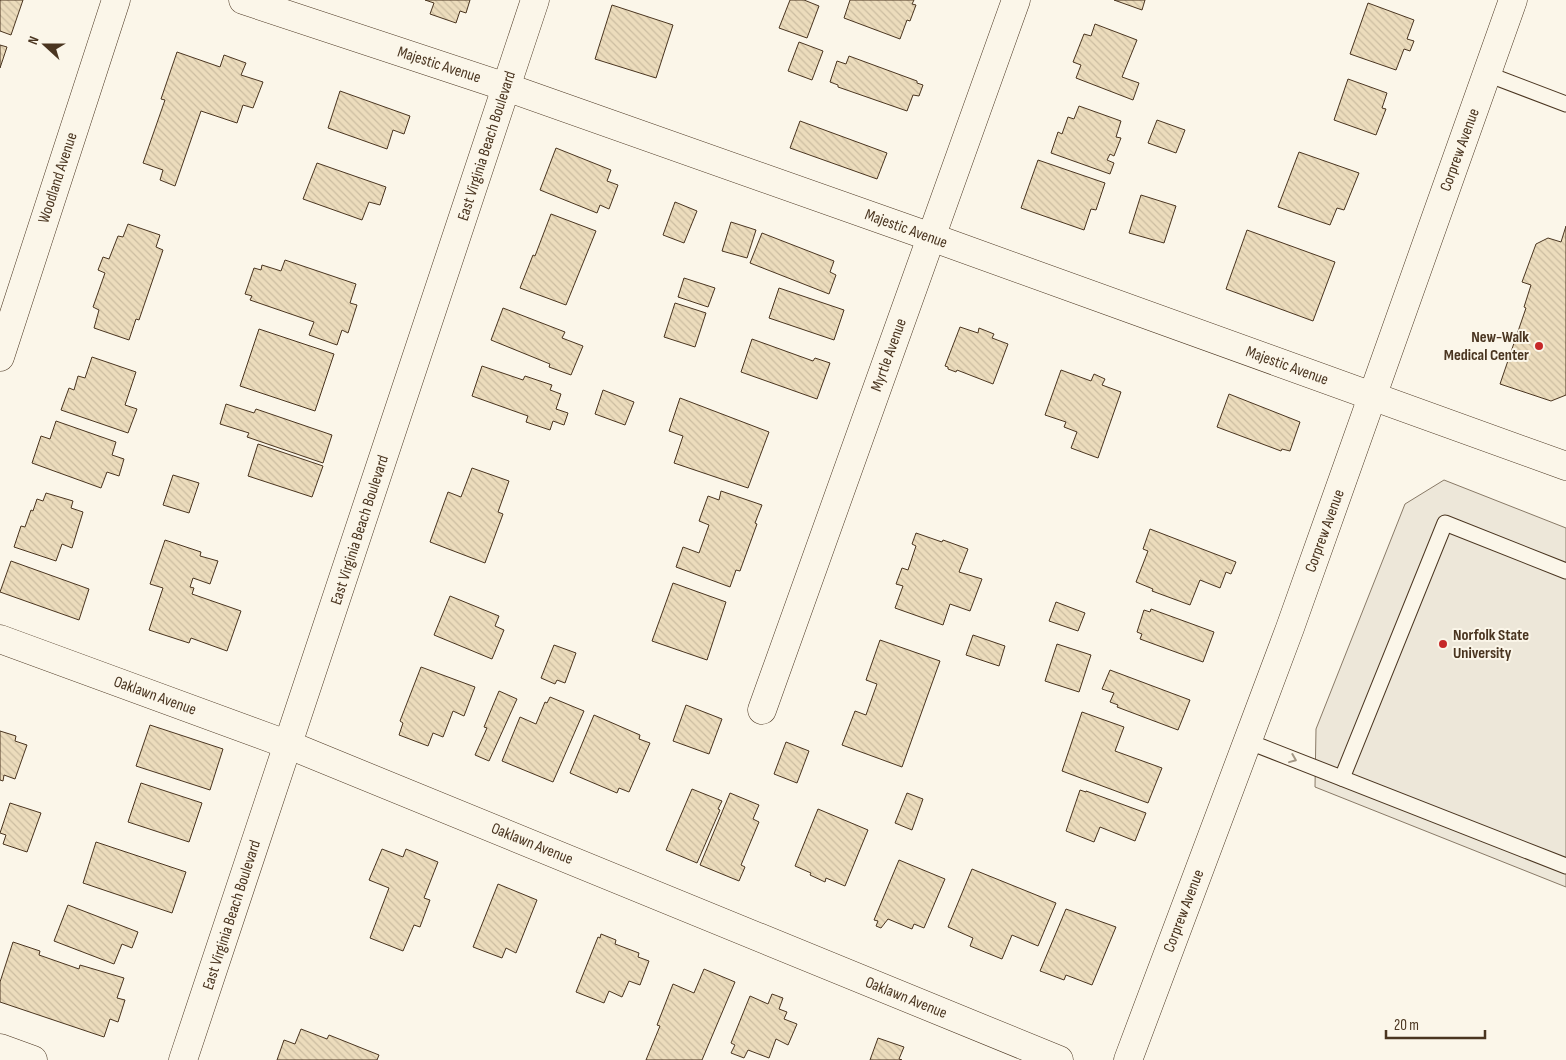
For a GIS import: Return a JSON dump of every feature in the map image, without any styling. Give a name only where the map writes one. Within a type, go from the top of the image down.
[{"type":"street","name":"Woodland Avenue","points":[[0,357],[116,0]]},
{"type":"street","name":"Majestic Avenue","points":[[243,0],[506,87],[931,237],[1566,466]]},
{"type":"street","name":"East Virginia Beach Boulevard","points":[[183,1060],[535,0]]},
{"type":"street","name":"Myrtle Avenue","points":[[762,710],[1016,0]]},
{"type":"street","name":"Corprew Avenue","points":[[1128,1060],[1290,628],[1513,0]]},
{"type":"street","name":"Oaklawn Avenue","points":[[0,639],[289,745],[1059,1060]]},
{"type":"street","points":[[0,1048],[33,1060]]},
{"type":"lane","points":[[1487,74],[1566,104]]},
{"type":"lane","points":[[1342,778],[1445,523],[1566,571]]},
{"type":"lane","points":[[1247,741],[1566,866]]},
{"type":"shaded area","points":[[1444,480],[1566,528],[1566,887],[1315,787],[1316,729],[1405,504]]},
{"type":"building","points":[[0,0],[23,0],[11,35],[0,31]]},
{"type":"building","points":[[425,0],[470,0],[466,13],[460,11],[456,23],[430,14],[434,3]]},
{"type":"building","points":[[790,0],[804,0],[819,6],[807,38],[779,28]]},
{"type":"building","points":[[850,0],[914,0],[912,4],[916,5],[910,21],[907,20],[900,39],[844,18]]},
{"type":"building","points":[[1114,0],[1145,0],[1142,10]]},
{"type":"building","points":[[1368,3],[1414,20],[1407,39],[1414,41],[1410,51],[1404,49],[1396,70],[1350,54]]},
{"type":"building","points":[[612,5],[673,25],[656,78],[595,59]]},
{"type":"building","points":[[1095,24],[1137,40],[1122,77],[1139,83],[1133,100],[1076,78],[1081,65],[1073,62],[1084,34],[1091,36]]},
{"type":"building","points":[[799,42],[823,51],[812,80],[788,71]]},
{"type":"building","points":[[0,45],[7,47],[0,68]]},
{"type":"building","points":[[177,52],[220,67],[224,55],[246,63],[241,75],[263,82],[253,108],[243,105],[237,123],[201,111],[175,186],[160,180],[163,170],[143,163],[165,100],[161,99]]},
{"type":"building","points":[[849,56],[917,81],[917,83],[923,85],[919,96],[913,95],[907,111],[838,87],[838,85],[830,82],[837,61],[846,64]]},
{"type":"building","points":[[1348,79],[1387,93],[1382,108],[1386,109],[1376,135],[1334,120]]},
{"type":"building","points":[[340,91],[410,116],[404,134],[393,130],[387,149],[328,128]]},
{"type":"building","points":[[1079,106],[1121,121],[1116,137],[1121,138],[1114,156],[1110,154],[1107,160],[1114,163],[1110,174],[1051,153],[1058,132],[1062,134],[1068,117],[1074,119]]},
{"type":"building","points":[[1157,120],[1185,130],[1176,153],[1148,143]]},
{"type":"building","points":[[800,121],[887,153],[877,179],[790,148]]},
{"type":"building","points":[[556,148],[611,170],[607,181],[618,185],[609,209],[600,205],[597,213],[540,190]]},
{"type":"building","points":[[1299,152],[1359,173],[1344,210],[1337,208],[1330,225],[1278,207]]},
{"type":"building","points":[[1038,160],[1105,183],[1096,210],[1091,209],[1084,230],[1021,208]]},
{"type":"building","points":[[317,163],[386,187],[380,205],[369,202],[362,220],[303,199]]},
{"type":"building","points":[[1141,195],[1176,206],[1164,243],[1129,233]]},
{"type":"building","points":[[675,202],[697,211],[684,243],[663,235]]},
{"type":"building","points":[[551,214],[596,231],[566,305],[520,288]]},
{"type":"building","points":[[731,222],[756,230],[747,258],[722,251]]},
{"type":"building","points":[[128,224],[160,235],[156,247],[163,250],[139,320],[136,319],[129,340],[94,328],[99,310],[93,307],[105,273],[98,270],[103,257],[109,259],[118,236],[123,237]]},
{"type":"building","name":"New-Walk Medical Center","points":[[1566,226],[1566,395],[1551,401],[1500,384],[1526,308],[1524,307],[1531,285],[1522,282],[1536,244],[1548,238],[1561,242]]},
{"type":"building","points":[[1247,230],[1335,262],[1313,321],[1226,289]]},
{"type":"building","points":[[762,233],[834,261],[830,272],[836,275],[829,294],[750,263]]},
{"type":"building","points":[[285,260],[356,284],[350,303],[357,305],[348,333],[342,330],[337,345],[309,335],[314,322],[250,300],[252,296],[245,294],[254,268],[261,270],[262,265],[281,271]]},
{"type":"building","points":[[684,278],[715,288],[708,307],[678,297]]},
{"type":"building","points":[[779,288],[844,310],[834,340],[769,318]]},
{"type":"building","points":[[675,303],[706,313],[695,347],[664,337]]},
{"type":"building","points":[[503,308],[565,332],[562,338],[583,346],[571,375],[549,367],[550,364],[491,340]]},
{"type":"building","points":[[960,327],[978,333],[979,328],[994,334],[992,338],[1008,344],[993,384],[957,370],[956,372],[948,369],[945,366]]},
{"type":"building","points":[[259,329],[334,354],[315,411],[240,386]]},
{"type":"building","points":[[752,339],[813,361],[815,358],[830,363],[817,399],[741,372]]},
{"type":"building","points":[[92,357],[136,372],[125,405],[137,409],[128,433],[61,410],[69,388],[74,390],[78,376],[85,378]]},
{"type":"building","points":[[482,366],[523,380],[525,376],[552,385],[550,390],[561,394],[556,409],[568,413],[564,425],[553,421],[550,430],[526,422],[528,416],[472,396]]},
{"type":"building","points":[[1061,370],[1091,381],[1094,374],[1105,379],[1102,385],[1121,392],[1098,458],[1071,448],[1077,432],[1064,427],[1066,422],[1045,415]]},
{"type":"building","points":[[603,390],[634,402],[625,425],[595,414]]},
{"type":"building","points":[[1229,394],[1300,422],[1290,451],[1282,449],[1281,451],[1217,427]]},
{"type":"building","points":[[680,398],[769,432],[748,488],[674,463],[683,436],[669,431]]},
{"type":"building","points":[[226,404],[254,413],[256,409],[332,435],[323,463],[247,437],[249,433],[220,424]]},
{"type":"building","points":[[56,421],[116,442],[112,455],[124,459],[119,476],[107,472],[101,488],[32,463],[41,436],[50,439]]},
{"type":"building","points":[[258,444],[323,466],[312,497],[248,476]]},
{"type":"building","points":[[472,468],[509,481],[498,512],[503,514],[485,563],[430,542],[448,492],[461,497]]},
{"type":"building","points":[[173,475],[199,483],[189,513],[163,505]]},
{"type":"building","points":[[721,491],[762,505],[740,571],[736,570],[730,587],[676,567],[683,547],[699,553],[709,525],[699,521],[708,496],[719,500]]},
{"type":"building","points":[[46,493],[73,501],[71,508],[83,512],[72,548],[62,544],[56,561],[14,547],[21,526],[25,527],[37,499],[43,501]]},
{"type":"building","points":[[1150,529],[1236,562],[1231,574],[1226,572],[1220,588],[1200,580],[1190,605],[1152,591],[1153,589],[1136,582],[1148,551],[1143,549]]},
{"type":"building","points":[[916,533],[968,549],[959,572],[982,579],[970,611],[950,604],[943,625],[895,608],[903,586],[896,584],[902,568],[908,570],[916,546],[912,544]]},
{"type":"building","points":[[165,540],[201,552],[200,556],[218,561],[210,584],[193,578],[190,587],[194,588],[192,594],[241,611],[227,651],[191,638],[189,643],[149,630],[163,588],[150,584]]},
{"type":"building","points":[[11,561],[89,589],[79,620],[0,592]]},
{"type":"building","points":[[673,583],[726,602],[707,660],[652,641]]},
{"type":"building","points":[[450,596],[499,616],[495,626],[504,630],[492,659],[434,635]]},
{"type":"building","points":[[1056,602],[1085,613],[1078,631],[1049,621]]},
{"type":"building","points":[[1151,609],[1214,632],[1203,662],[1140,639],[1142,634],[1137,632],[1144,610],[1150,612]]},
{"type":"building","points":[[973,635],[1005,646],[999,666],[966,655]]},
{"type":"building","points":[[880,640],[940,661],[902,767],[842,745],[855,711],[866,715],[877,684],[866,680]]},
{"type":"building","points":[[1057,644],[1091,655],[1079,692],[1045,681]]},
{"type":"building","points":[[554,645],[576,653],[565,683],[557,680],[555,684],[541,678]]},
{"type":"building","points":[[421,667],[475,687],[464,716],[453,711],[443,737],[433,733],[428,746],[399,735],[403,723],[400,721]]},
{"type":"building","points":[[1110,670],[1190,700],[1178,730],[1117,707],[1118,705],[1110,702],[1114,693],[1102,689]]},
{"type":"building","points":[[499,691],[517,699],[489,761],[475,755],[487,728],[484,727]]},
{"type":"building","points":[[550,697],[584,711],[553,782],[502,761],[520,717],[536,724],[545,702],[547,703]]},
{"type":"building","points":[[686,705],[722,719],[709,754],[673,741]]},
{"type":"building","points":[[1082,712],[1124,727],[1115,751],[1162,768],[1148,803],[1062,771]]},
{"type":"building","points":[[594,715],[640,735],[639,739],[650,743],[629,792],[619,788],[617,793],[570,773]]},
{"type":"building","points":[[150,725],[223,749],[210,790],[136,766]]},
{"type":"building","points":[[0,731],[16,736],[15,741],[27,745],[15,779],[4,775],[3,781],[0,780]]},
{"type":"building","points":[[786,742],[809,751],[797,783],[774,774]]},
{"type":"building","points":[[141,783],[202,803],[189,842],[128,822]]},
{"type":"building","points":[[692,789],[722,801],[718,809],[720,810],[697,863],[666,850]]},
{"type":"building","points":[[1080,790],[1146,813],[1135,841],[1100,827],[1094,842],[1066,831]]},
{"type":"building","points":[[730,793],[759,805],[753,819],[759,822],[741,865],[745,867],[739,881],[700,865]]},
{"type":"building","points":[[907,793],[923,799],[912,830],[895,823]]},
{"type":"building","points":[[10,803],[41,813],[27,852],[3,844],[6,835],[0,833]]},
{"type":"building","points":[[818,809],[868,830],[845,886],[826,878],[825,882],[795,866]]},
{"type":"building","points":[[96,842],[186,872],[172,913],[83,883]]},
{"type":"building","points":[[382,849],[403,857],[406,849],[438,862],[424,898],[430,900],[420,927],[414,925],[403,951],[370,938],[389,888],[369,880]]},
{"type":"building","points":[[899,860],[945,879],[924,928],[914,924],[912,929],[888,919],[881,928],[876,926],[878,921],[874,920]]},
{"type":"building","points":[[972,869],[1056,903],[1038,946],[1012,935],[1002,959],[970,946],[973,938],[948,927]]},
{"type":"building","points":[[498,884],[537,900],[516,953],[506,948],[502,958],[473,947]]},
{"type":"building","points":[[68,905],[138,932],[132,948],[122,944],[114,964],[54,941]]},
{"type":"building","points":[[1066,909],[1116,927],[1092,985],[1066,975],[1064,980],[1040,971]]},
{"type":"building","points":[[601,934],[616,940],[615,944],[639,953],[638,957],[649,961],[640,985],[629,981],[622,997],[609,991],[604,1003],[576,992],[598,937],[600,938]]},
{"type":"building","points":[[13,942],[40,951],[39,955],[79,969],[80,965],[124,978],[117,998],[125,1000],[118,1022],[110,1019],[104,1037],[0,1002],[0,982]]},
{"type":"building","points":[[704,969],[735,982],[702,1060],[646,1060],[660,1026],[657,1025],[673,984],[694,993]]},
{"type":"building","points":[[772,994],[783,998],[779,1009],[787,1012],[784,1019],[797,1024],[788,1045],[776,1039],[769,1058],[748,1050],[744,1058],[731,1053],[735,1045],[731,1043],[750,996],[768,1004]]},
{"type":"building","points":[[301,1029],[327,1039],[329,1035],[379,1055],[377,1060],[277,1060],[284,1040],[295,1044]]},
{"type":"building","points":[[878,1038],[904,1047],[899,1059],[902,1060],[870,1060]]},
{"type":"place","name":"New-Walk Medical Center","points":[[1539,346]]},
{"type":"place","name":"Norfolk State University","points":[[1443,644]]}]
